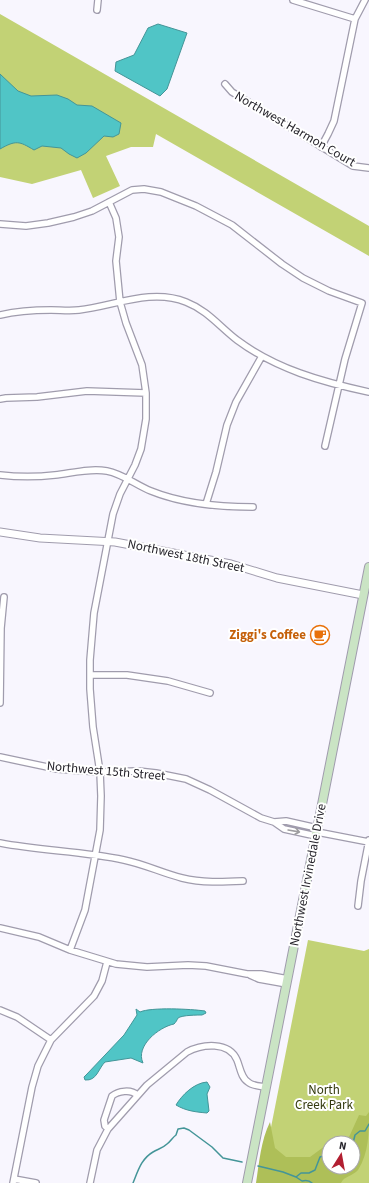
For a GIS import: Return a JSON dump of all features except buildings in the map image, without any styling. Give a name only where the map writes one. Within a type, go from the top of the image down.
[{"type":"main road","name":"Northwest Irvinedale Drive","points":[[247,1183],[316,832],[366,596],[369,567]]},
{"type":"street","points":[[97,10],[98,0]]},
{"type":"street","points":[[293,0],[355,19]]},
{"type":"street","points":[[321,147],[334,120],[355,19],[361,5],[365,0]]},
{"type":"street","name":"Northwest Harmon Court","points":[[225,84],[232,92],[353,166],[369,168]]},
{"type":"street","points":[[0,224],[26,226],[48,223],[86,213],[132,190],[144,189],[161,192],[196,206],[232,225],[282,264],[303,278],[329,291],[362,303],[345,359],[325,446]]},
{"type":"street","points":[[70,950],[85,910],[96,855],[101,815],[100,772],[93,727],[90,675],[91,634],[94,613],[113,514],[135,465],[144,434],[146,419],[146,393],[142,365],[126,323],[120,302],[116,262],[119,237],[116,218],[109,202]]},
{"type":"street","points":[[0,315],[24,311],[78,310],[147,297],[172,298],[186,302],[202,310],[237,340],[262,356],[285,368],[315,379],[369,392]]},
{"type":"street","points":[[206,504],[216,472],[229,419],[236,402],[262,356]]},
{"type":"street","points":[[0,399],[51,396],[87,391],[146,393]]},
{"type":"street","points":[[0,475],[38,476],[100,470],[108,471],[152,491],[175,498],[215,506],[254,507]]},
{"type":"street","name":"Northwest 18th Street","points":[[0,532],[40,538],[108,541],[231,564],[277,578],[366,596]]},
{"type":"street","points":[[0,703],[1,628],[4,597]]},
{"type":"street","points":[[90,675],[110,674],[168,681],[210,693]]},
{"type":"street","name":"Northwest 15th Street","points":[[0,757],[57,769],[100,772],[138,771],[186,779],[261,818],[274,822],[284,829],[316,832],[369,841]]},
{"type":"street","points":[[358,906],[361,881],[369,841]]},
{"type":"street","points":[[0,843],[22,847],[84,852],[142,864],[183,878],[200,881],[243,882]]},
{"type":"street","points":[[0,928],[38,937],[70,950],[107,962],[147,967],[206,966],[247,974],[259,979],[287,981]]},
{"type":"street","points":[[36,1183],[14,1181],[34,1079],[38,1066],[51,1040],[94,996],[102,981],[107,962]]},
{"type":"street","points":[[0,1010],[16,1017],[51,1040]]},
{"type":"street","points":[[90,1183],[97,1150],[108,1129],[137,1094],[187,1052],[194,1048],[209,1045],[232,1051],[245,1080],[251,1084],[266,1087]]},
{"type":"street","points":[[108,1129],[105,1126],[104,1120],[112,1096],[118,1093],[132,1091],[137,1094]]},
{"type":"green space","points":[[0,14],[369,226],[369,256],[156,134],[153,147],[131,147],[106,156],[120,186],[93,198],[81,170],[32,184],[0,177]]},
{"type":"green space","name":"North Creek Park","points":[[308,940],[364,951],[369,949],[369,1183],[260,1183]]},
{"type":"green space","points":[[369,1112],[366,1149],[361,1165],[361,1135],[350,1135],[359,1115],[366,1116]]},
{"type":"green space","points":[[270,1122],[275,1148],[286,1157],[310,1157],[321,1149],[321,1175],[352,1175],[344,1179],[341,1183],[256,1183],[262,1144]]},
{"type":"water","points":[[158,24],[187,33],[167,89],[160,96],[115,71],[116,62],[134,55],[148,28]]},
{"type":"water","points":[[0,74],[18,91],[31,96],[57,95],[68,99],[77,105],[92,106],[121,123],[119,134],[113,137],[104,136],[86,153],[77,158],[61,148],[42,146],[34,150],[21,143],[10,144],[0,149]]},
{"type":"water","points":[[136,1009],[140,1012],[153,1009],[171,1009],[205,1011],[206,1013],[202,1015],[180,1017],[174,1024],[155,1033],[145,1044],[142,1050],[141,1057],[143,1063],[131,1058],[105,1062],[95,1077],[85,1080],[84,1077],[124,1035],[137,1015]]},
{"type":"water","points":[[207,1082],[210,1087],[207,1094],[209,1111],[207,1113],[187,1110],[176,1105],[193,1087]]},
{"type":"waterway","points":[[355,1135],[360,1131],[365,1131],[369,1124]]},
{"type":"waterway","points":[[133,1183],[140,1166],[146,1158],[153,1152],[164,1147],[176,1135],[178,1129],[184,1128],[189,1130],[212,1147],[223,1158],[242,1162]]},
{"type":"waterway","points":[[296,1177],[301,1173],[309,1173],[315,1170],[321,1157]]},
{"type":"waterway","points":[[258,1166],[283,1172],[302,1181],[307,1180],[312,1183]]},
{"type":"place","name":"Ziggi's Coffee","points":[[320,635]]}]
